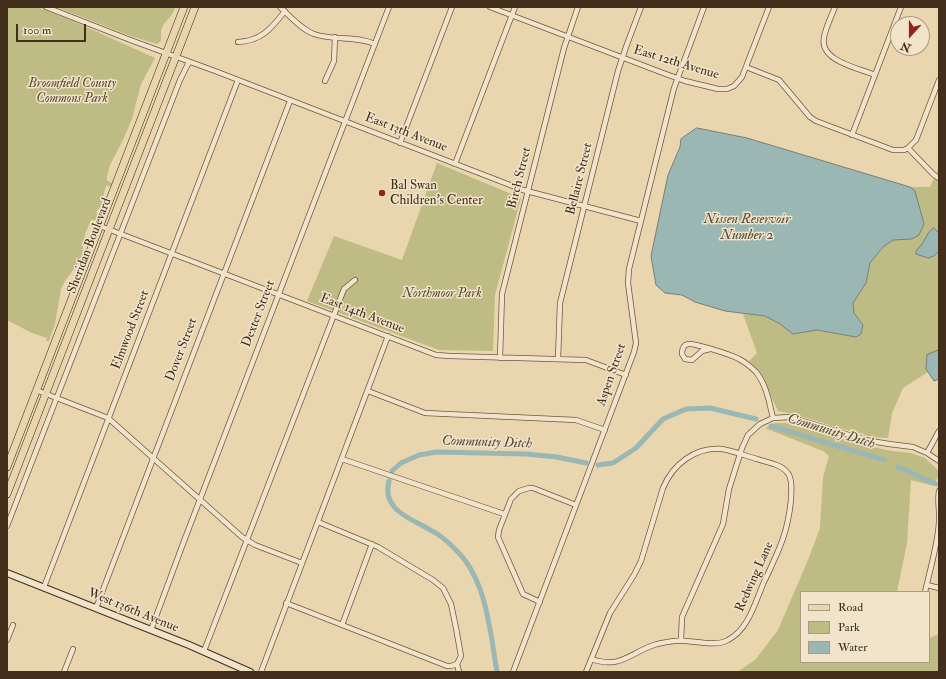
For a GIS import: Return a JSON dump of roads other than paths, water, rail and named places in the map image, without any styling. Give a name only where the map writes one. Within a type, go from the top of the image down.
[{"type":"main road","name":"Sheridan Boulevard","points":[[7,467],[184,7]]},
{"type":"main road","name":"Sheridan Boulevard","points":[[7,494],[195,7]]},
{"type":"main road","name":"West 136th Avenue","points":[[7,573],[204,651],[250,672]]},
{"type":"street","name":"East 13th Avenue","points":[[46,7],[528,192],[641,221]]},
{"type":"street","points":[[280,7],[308,31],[323,36],[361,39],[375,44]]},
{"type":"street","name":"Dexter Street","points":[[151,630],[389,7]]},
{"type":"street","points":[[400,143],[452,7]]},
{"type":"street","name":"East 12th Avenue","points":[[490,7],[677,78],[709,87],[727,89],[737,84],[742,77],[769,7]]},
{"type":"street","points":[[455,164],[515,7]]},
{"type":"street","name":"Birch Street","points":[[500,358],[502,294],[567,37],[578,7]]},
{"type":"street","name":"Bellaire Street","points":[[558,360],[560,303],[622,58],[641,7]]},
{"type":"street","name":"Aspen Street","points":[[513,672],[634,352],[636,343],[628,284],[629,268],[677,78],[704,7]]},
{"type":"street","points":[[835,7],[824,37],[825,49],[831,57],[836,60],[875,75]]},
{"type":"street","points":[[852,135],[901,7]]},
{"type":"street","points":[[238,42],[255,39],[263,35],[285,12]]},
{"type":"street","points":[[325,81],[334,61],[335,37]]},
{"type":"street","name":"Sheridan Boulevard","points":[[7,526],[180,80],[189,62]]},
{"type":"street","points":[[746,67],[779,80],[805,112],[816,121],[898,151],[908,148],[916,140],[939,80]]},
{"type":"street","name":"Elmwood Street","points":[[44,587],[238,80]]},
{"type":"street","name":"Dover Street","points":[[96,608],[290,101]]},
{"type":"street","points":[[908,148],[934,175],[939,178]]},
{"type":"street","name":"East 14th Avenue","points":[[100,226],[441,356],[586,360],[626,375]]},
{"type":"street","points":[[204,651],[344,289],[355,280]]},
{"type":"street","points":[[261,672],[388,336]]},
{"type":"street","points":[[710,349],[702,351],[692,360],[686,359],[682,354],[683,348],[688,344],[710,349],[738,358],[745,362],[756,372],[764,386],[773,418]]},
{"type":"street","points":[[36,390],[108,418],[247,541],[302,563]]},
{"type":"street","points":[[368,391],[425,413],[576,420],[605,430]]},
{"type":"street","points":[[681,641],[682,617],[723,524],[729,489],[744,441],[752,430],[760,424],[773,418],[790,418],[865,440],[884,444],[913,447],[927,453],[939,461]]},
{"type":"street","points":[[927,453],[939,431]]},
{"type":"street","name":"Redwing Lane","points":[[586,672],[591,659],[613,607],[639,566],[668,478],[681,462],[690,456],[705,450],[724,450],[777,465],[786,472],[792,486],[788,522],[777,557],[764,582],[751,614],[734,636],[726,641],[712,644],[688,640],[652,646],[615,663],[605,663],[591,659]]},
{"type":"street","points":[[342,459],[504,514]]},
{"type":"street","points":[[540,602],[523,594],[499,540],[499,530],[504,514],[514,495],[524,488],[533,488],[576,505]]},
{"type":"street","points":[[925,591],[938,534],[939,522],[937,502],[939,490]]},
{"type":"street","points":[[318,522],[372,544],[433,580],[446,592],[451,604],[461,656],[457,664],[459,672]]},
{"type":"street","points":[[342,625],[372,544]]},
{"type":"street","points":[[927,585],[939,588]]},
{"type":"street","points":[[286,603],[447,666],[457,664]]},
{"type":"street","points":[[7,640],[13,626]]},
{"type":"street","points":[[64,672],[73,649]]},
{"type":"water","name":"Nissen Reservoir Number 2","points":[[697,128],[747,138],[910,187],[915,191],[924,224],[919,235],[912,239],[893,240],[883,247],[870,263],[866,283],[853,303],[854,313],[863,325],[861,334],[856,337],[817,330],[793,334],[780,324],[765,316],[725,311],[695,302],[682,295],[665,293],[656,285],[651,256],[668,175],[680,147],[681,139]]},
{"type":"water","points":[[934,228],[939,233],[939,251],[934,256],[928,258],[916,254],[916,251],[929,232]]},
{"type":"water","points":[[939,350],[939,379],[934,381],[926,369],[927,355]]},
{"type":"waterway","name":"Community Ditch","points":[[598,465],[613,463],[636,448],[663,419],[686,409],[710,408],[756,419]]},
{"type":"waterway","name":"Community Ditch","points":[[771,426],[884,460]]},
{"type":"waterway","name":"Community Ditch","points":[[392,471],[401,463],[419,455],[437,452],[526,454],[557,457],[586,463]]},
{"type":"waterway","name":"Community Ditch","points":[[898,467],[936,484]]},
{"type":"waterway","name":"Community Ditch","points":[[389,481],[388,491],[390,500],[394,507],[400,513],[445,539],[466,562],[474,576],[486,607],[497,672]]},
{"type":"place","name":"Bal Swan Children's Center","points":[[382,193]]},
{"type":"park label","name":"Broomfield County Commons Park","points":[[72,92]]},
{"type":"park label","name":"Northmoor Park","points":[[442,294]]}]
